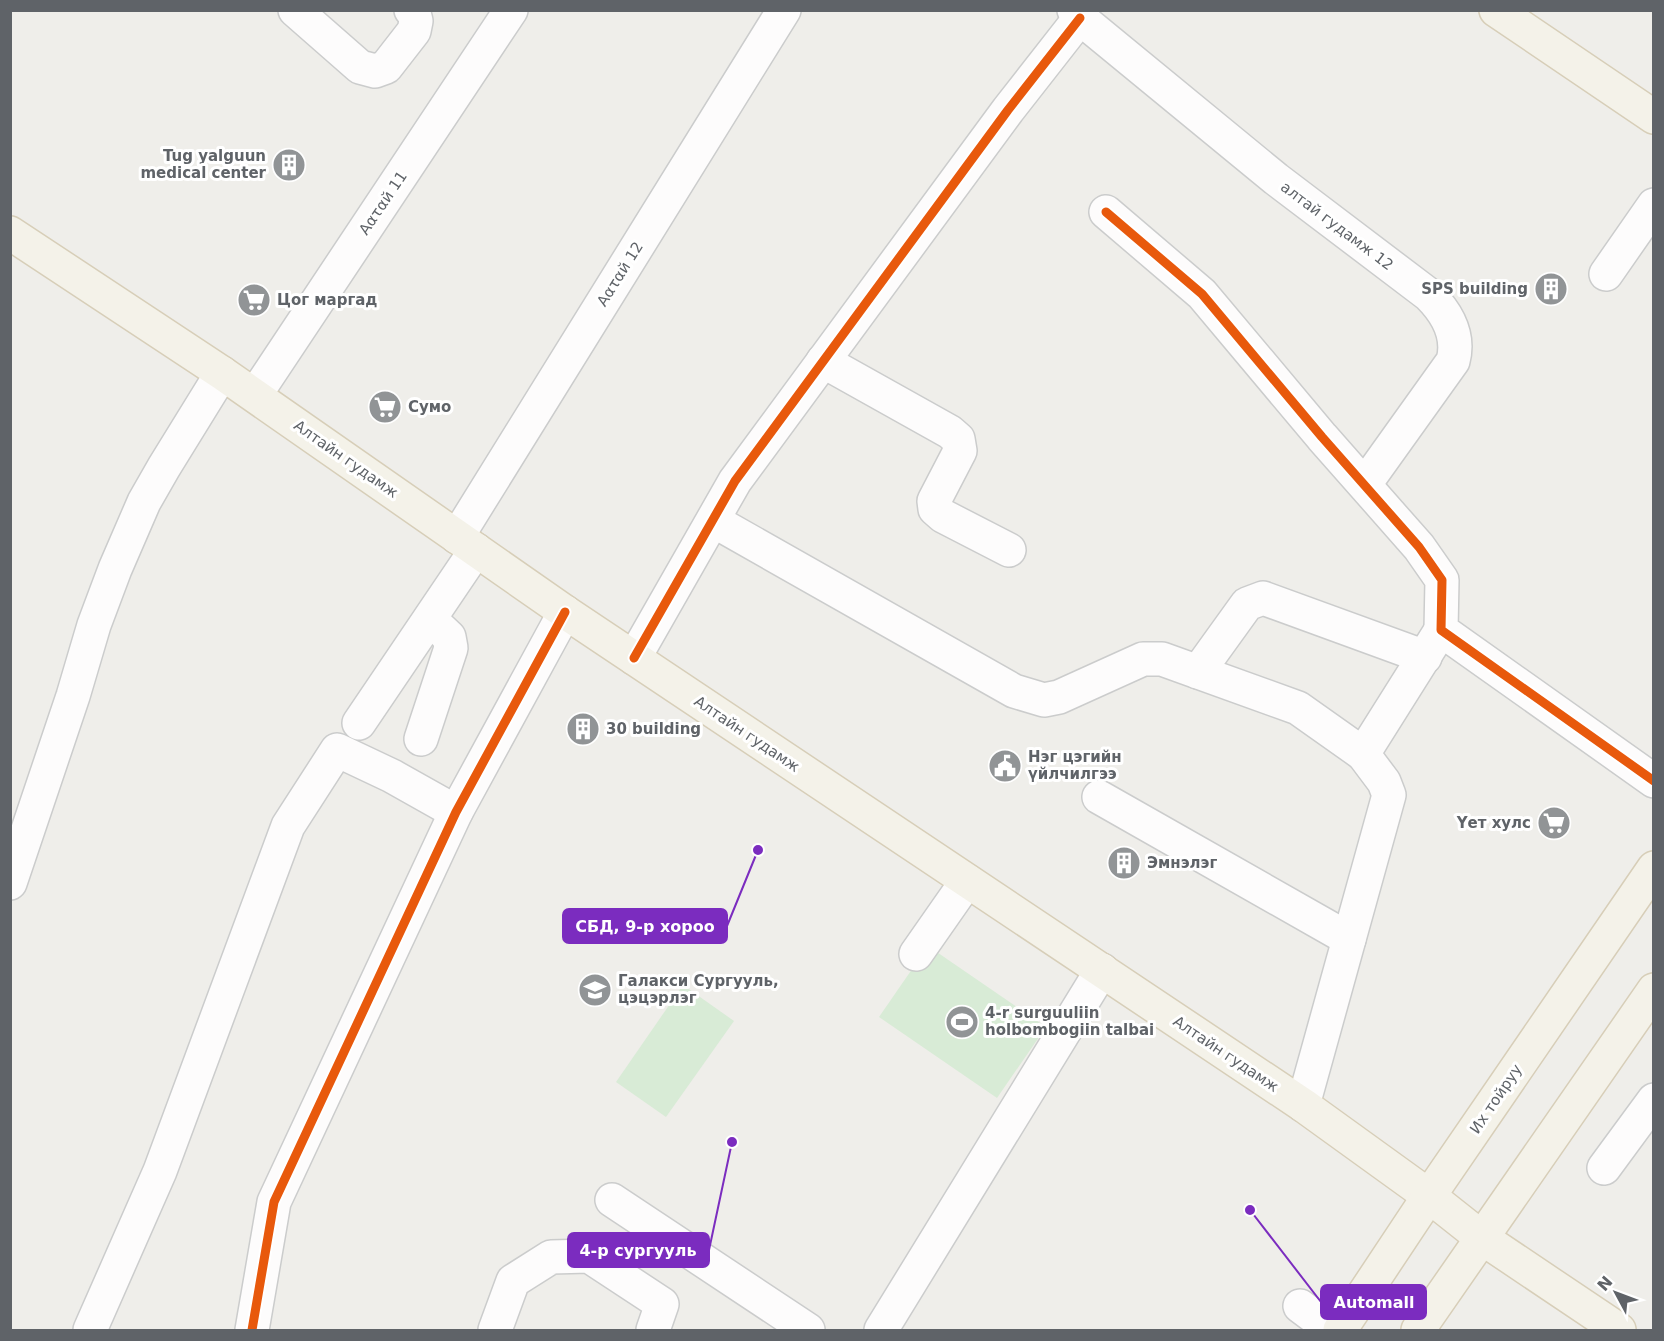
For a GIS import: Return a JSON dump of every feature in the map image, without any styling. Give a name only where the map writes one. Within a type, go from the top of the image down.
[{"type":"main road","points":[[1496,10],[1653,117]]},
{"type":"main road","name":"Алтайн гудамж","points":[[10,233],[255,395],[565,612],[1303,1105],[1429,1196],[1482,1238],[1618,1330]]},
{"type":"main road","name":"Их тойруу","points":[[1340,1330],[1653,868]]},
{"type":"main road","points":[[1418,1330],[1651,996]]},
{"type":"street","points":[[295,10],[360,67],[375,71],[386,67],[414,30],[416,21],[414,12],[411,10]]},
{"type":"street","name":"Ααταй 11","points":[[255,395],[511,10]]},
{"type":"street","name":"Ααταй 12","points":[[359,723],[430,618],[466,544],[784,10]]},
{"type":"street","points":[[634,658],[735,481],[1077,14]]},
{"type":"street","name":"алтай гудамж 12","points":[[1077,14],[1276,179],[1428,296],[1445,313],[1455,339],[1456,350],[1453,361],[1365,484]]},
{"type":"street","points":[[1606,274],[1653,205]]},
{"type":"street","points":[[1106,212],[1202,294],[1322,437],[1419,547],[1442,580],[1433,644],[1363,753]]},
{"type":"street","points":[[823,361],[950,432],[958,439],[960,451],[934,501],[934,509],[943,516],[1009,550]]},
{"type":"street","points":[[10,883],[73,696],[94,625],[115,569],[149,494],[222,373]]},
{"type":"street","points":[[714,521],[1014,691],[1044,700],[1059,697],[1143,658],[1162,659],[1298,708],[1363,753],[1384,782],[1389,795],[1303,1105]]},
{"type":"street","points":[[1198,672],[1247,604],[1263,598],[1433,644],[1653,781]]},
{"type":"street","points":[[252,1330],[274,1202],[456,812],[565,612]]},
{"type":"street","points":[[420,739],[451,648],[449,637],[430,618]]},
{"type":"street","points":[[90,1330],[160,1171],[288,826],[337,750],[392,776],[456,812]]},
{"type":"street","points":[[1099,797],[1349,939]]},
{"type":"street","points":[[916,954],[968,881]]},
{"type":"street","points":[[881,1330],[1102,970]]},
{"type":"street","points":[[1604,1168],[1653,1100]]},
{"type":"street","points":[[612,1200],[807,1330]]},
{"type":"street","points":[[495,1330],[513,1281],[551,1257],[589,1256],[662,1304],[653,1330]]},
{"type":"street","points":[[1299,1306],[1332,1330]]},
{"type":"green space","name":"4-r surguuliin holbombogiin talbai","points":[[928,946],[1046,1027],[997,1098],[879,1017]]},
{"type":"green space","points":[[683,985],[734,1021],[666,1117],[616,1082]]},
{"type":"cycle path","points":[[634,658],[735,481],[1008,110],[1080,18]]},
{"type":"cycle path","points":[[1106,212],[1202,294],[1322,437],[1419,547],[1442,580],[1441,630],[1654,781]]},
{"type":"cycle path","points":[[252,1330],[274,1202],[456,812],[565,612]]},
{"type":"place","name":"Tug yalguun medical center","points":[[289,165]]},
{"type":"place","name":"SPS building","points":[[1551,289]]},
{"type":"place","name":"Цог маргад","points":[[254,300]]},
{"type":"place","name":"Сумо","points":[[385,407]]},
{"type":"place","name":"30 building","points":[[583,729]]},
{"type":"place","name":"Нэг цэгийн үйлчилгээ","points":[[1005,766]]},
{"type":"place","name":"Үет хулс","points":[[1554,823]]},
{"type":"place","name":"СБД, 9-р хороо","points":[[758,850]]},
{"type":"place","name":"Эмнэлэг","points":[[1124,863]]},
{"type":"place","name":"Галакси Сургууль, цэцэрлэг","points":[[595,990]]},
{"type":"place","name":"4-r surguuliin holbombogiin talbai","points":[[962,1022]]},
{"type":"place","name":"4-р сургууль","points":[[732,1142]]},
{"type":"place","name":"Automall","points":[[1250,1210]]}]
